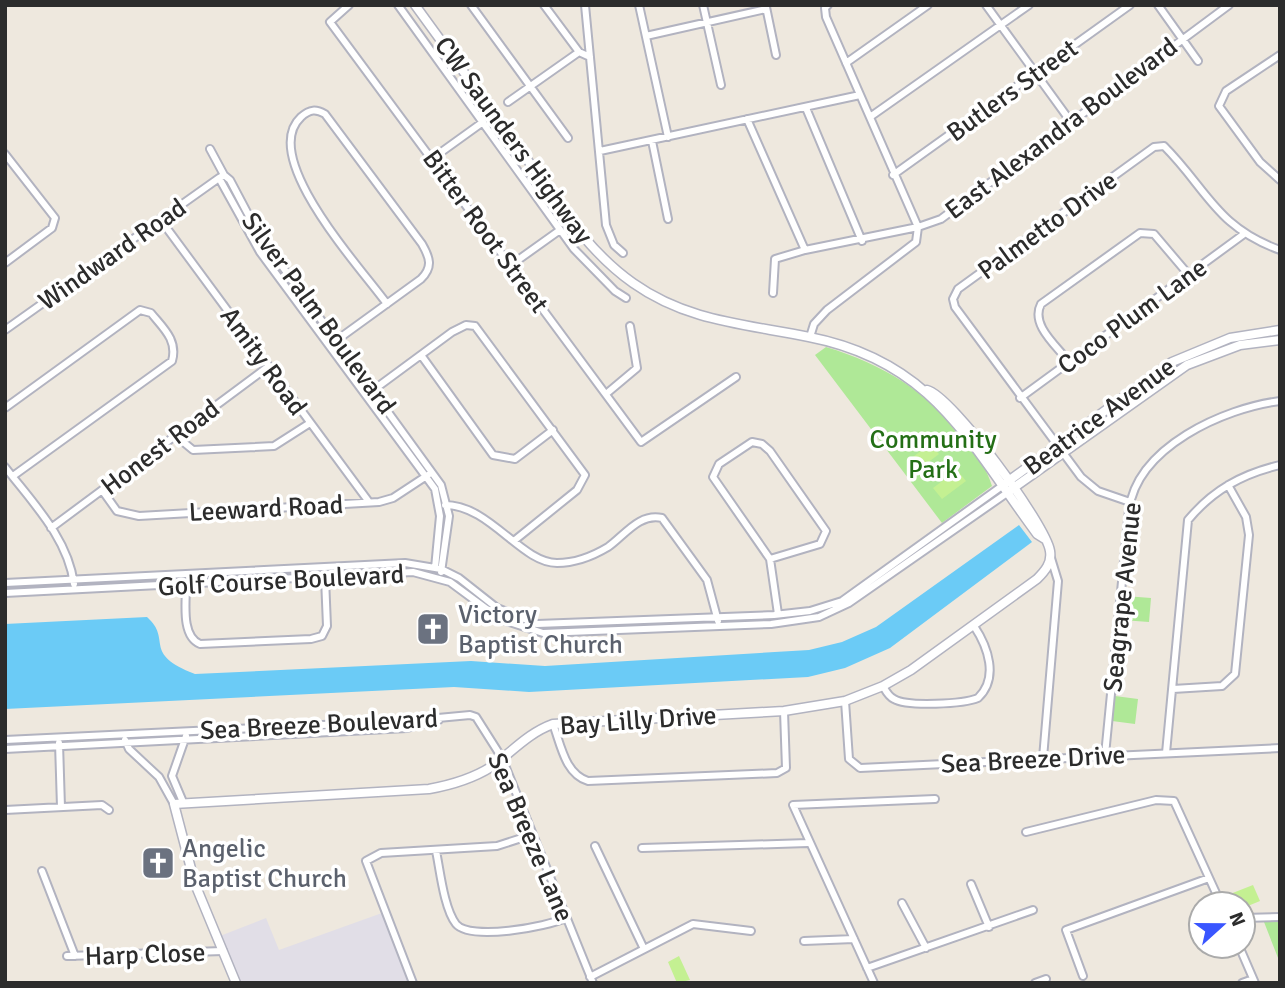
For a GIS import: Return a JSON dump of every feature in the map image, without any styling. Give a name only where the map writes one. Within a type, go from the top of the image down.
[{"type":"main road","name":"CW Saunders Highway","points":[[415,5],[565,214],[615,269],[667,303],[719,323],[810,337],[867,354],[941,399],[965,423],[1008,487],[1043,530],[1051,558]]},
{"type":"main road","name":"Beatrice Avenue","points":[[1060,450],[1172,362],[1230,338],[1280,330]]},
{"type":"main road","name":"Beatrice Avenue","points":[[1008,487],[1187,365],[1240,345],[1280,340]]},
{"type":"main road","name":"Bay Lilly Drive","points":[[179,803],[429,789],[465,780],[502,758],[527,737],[554,724],[785,710],[845,701],[883,686],[974,626],[1037,579],[1051,558]]},
{"type":"main road","points":[[179,803],[195,884],[236,983]]},
{"type":"street","name":"Bitter Root Street","points":[[349,5],[330,22],[641,442],[736,377]]},
{"type":"street","points":[[398,5],[554,223],[596,273],[626,298]]},
{"type":"street","points":[[471,5],[568,138]]},
{"type":"street","points":[[544,5],[579,52],[590,57]]},
{"type":"street","points":[[585,5],[606,225],[614,245],[623,253]]},
{"type":"street","points":[[639,5],[668,137]]},
{"type":"street","points":[[703,5],[721,85]]},
{"type":"street","points":[[846,63],[929,5]]},
{"type":"street","points":[[985,5],[1071,122]]},
{"type":"street","points":[[870,117],[1029,5]]},
{"type":"street","name":"Butlers Street","points":[[893,175],[1130,5]]},
{"type":"street","points":[[1158,5],[1198,61]]},
{"type":"street","name":"East Alexandra Boulevard","points":[[810,337],[814,324],[827,310],[916,242],[918,227],[941,219],[1229,5]]},
{"type":"street","points":[[773,293],[775,259],[805,250],[862,241],[918,227],[846,63],[826,6]]},
{"type":"street","points":[[646,36],[766,7],[776,55]]},
{"type":"street","points":[[431,50],[441,42]]},
{"type":"street","points":[[508,102],[579,52]]},
{"type":"street","points":[[1280,55],[1226,91],[1219,106],[1260,162],[1280,180]]},
{"type":"street","points":[[453,81],[464,72]]},
{"type":"street","points":[[468,101],[478,93]]},
{"type":"street","points":[[600,151],[860,95]]},
{"type":"street","points":[[806,108],[862,241]]},
{"type":"street","points":[[333,343],[387,304],[429,271],[428,254],[325,114],[309,111],[295,124],[289,138],[295,172],[312,202],[387,304]]},
{"type":"street","points":[[747,119],[805,250]]},
{"type":"street","points":[[433,158],[483,122]]},
{"type":"street","points":[[652,141],[668,219]]},
{"type":"street","name":"Palmetto Drive","points":[[1130,502],[1089,485],[1060,450],[955,307],[953,299],[958,289],[1154,146],[1164,146],[1217,211],[1244,234],[1280,250]]},
{"type":"street","name":"Silver Palm Boulevard","points":[[210,149],[260,252],[333,343],[430,474],[448,505],[438,568]]},
{"type":"street","points":[[5,154],[55,218],[54,224],[7,258]]},
{"type":"street","name":"Windward Road","points":[[5,330],[221,176]]},
{"type":"street","points":[[554,223],[565,214]]},
{"type":"street","name":"Amity Road","points":[[160,219],[369,502]]},
{"type":"street","points":[[511,265],[560,230]]},
{"type":"street","points":[[1069,362],[1038,323],[1037,312],[1041,304],[1140,233],[1154,234],[1188,274]]},
{"type":"street","name":"Coco Plum Lane","points":[[1020,398],[1244,234]]},
{"type":"street","points":[[5,408],[140,310],[151,313],[173,341],[175,349],[172,361],[13,477]]},
{"type":"street","points":[[370,393],[459,328],[466,325],[475,326],[585,475],[583,484],[515,540]]},
{"type":"street","points":[[606,394],[637,368],[630,326]]},
{"type":"street","points":[[421,355],[493,455],[515,459],[553,430]]},
{"type":"street","name":"Honest Road","points":[[51,528],[269,366]]},
{"type":"street","name":"Seagrape Avenue","points":[[1105,755],[1130,502],[1141,475],[1181,439],[1231,412],[1280,401]]},
{"type":"street","points":[[176,436],[193,450],[270,447],[310,423]]},
{"type":"street","points":[[770,559],[820,544],[826,531],[770,451],[752,442],[719,464],[713,477],[770,559],[778,614]]},
{"type":"street","points":[[1166,753],[1188,520],[1206,498],[1228,485],[1280,465]]},
{"type":"street","points":[[5,467],[66,551],[75,589]]},
{"type":"street","name":"Silver Palm Boulevard","points":[[430,474],[440,506],[438,577]]},
{"type":"street","name":"Leeward Road","points":[[102,490],[117,511],[127,516],[369,502],[393,498],[430,474]]},
{"type":"street","points":[[1173,689],[1222,686],[1235,674],[1249,535],[1246,517],[1228,485]]},
{"type":"street","name":"Golf Course Boulevard","points":[[5,583],[405,563],[438,568],[459,578],[497,608],[552,630],[810,611],[842,601],[1008,487]]},
{"type":"street","name":"Golf Course Boulevard","points":[[5,593],[401,572],[438,577],[457,586],[500,619],[525,629],[771,624],[819,617],[849,604],[1008,487]]},
{"type":"street","points":[[440,506],[448,505],[479,516],[541,560],[571,562],[609,546],[642,519],[653,516],[662,518],[707,580],[719,626]]},
{"type":"street","points":[[1043,758],[1058,581],[1051,558]]},
{"type":"street","points":[[186,585],[188,632],[193,641],[200,644],[311,639],[322,636],[327,626],[325,578]]},
{"type":"street","points":[[883,686],[890,697],[904,703],[966,701],[978,698],[988,683],[989,666],[985,645],[974,626]]},
{"type":"street","name":"Sea Breeze Drive","points":[[845,701],[849,756],[858,768],[1280,748]]},
{"type":"street","points":[[554,724],[570,769],[578,778],[587,781],[780,773],[787,766],[785,710]]},
{"type":"street","name":"Sea Breeze Lane","points":[[450,716],[464,714],[476,717],[502,758],[592,980]]},
{"type":"street","name":"Sea Breeze Boulevard","points":[[5,749],[450,716]]},
{"type":"street","name":"Sea Breeze Boulevard","points":[[173,781],[174,765],[186,736]]},
{"type":"street","points":[[59,738],[61,807]]},
{"type":"street","points":[[125,739],[179,803]]},
{"type":"street","name":"Sea Breeze Boulevard","points":[[5,740],[125,739]]},
{"type":"street","points":[[163,783],[173,781],[179,803]]},
{"type":"street","points":[[873,982],[793,805],[935,799]]},
{"type":"street","points":[[1026,832],[1166,799],[1174,801],[1215,890]]},
{"type":"street","points":[[5,810],[102,805],[109,810]]},
{"type":"street","points":[[413,983],[366,861],[381,853],[497,846],[531,835]]},
{"type":"street","points":[[642,848],[808,843]]},
{"type":"street","points":[[594,846],[644,949]]},
{"type":"street","points":[[436,851],[456,924],[467,931],[517,930],[554,924],[565,918]]},
{"type":"street","points":[[42,871],[75,956]]},
{"type":"street","points":[[1083,976],[1066,930],[1209,878]]},
{"type":"street","points":[[971,884],[989,927]]},
{"type":"street","points":[[902,903],[926,948]]},
{"type":"street","points":[[867,968],[1033,910]]},
{"type":"street","points":[[1257,918],[1280,917]]},
{"type":"street","points":[[592,980],[686,926],[699,922],[751,931]]},
{"type":"street","points":[[804,941],[854,939]]},
{"type":"street","name":"Harp Close","points":[[66,957],[223,951]]},
{"type":"street","points":[[1242,983],[1254,981],[1245,960]]},
{"type":"street","points":[[1035,983],[1046,979]]},
{"type":"shaded area","points":[[382,913],[409,983],[240,983],[220,936],[266,918],[279,950]]},
{"type":"green space","name":"Community Park","points":[[826,347],[885,371],[936,407],[965,439],[992,486],[942,523],[815,355]]},
{"type":"green space","points":[[930,444],[939,454],[918,470],[909,460]]},
{"type":"green space","points":[[957,470],[966,481],[942,499],[933,488]]},
{"type":"green space","points":[[1125,596],[1151,598],[1149,622],[1122,620]]},
{"type":"green space","points":[[1115,696],[1138,699],[1135,724],[1112,721]]},
{"type":"green space","points":[[1253,885],[1255,890],[1240,890]]},
{"type":"green space","points":[[1280,921],[1280,963],[1264,922]]},
{"type":"green space","points":[[679,956],[690,980],[677,983],[668,962]]},
{"type":"water","points":[[1019,525],[1032,542],[890,648],[845,668],[808,677],[529,692],[454,687],[5,709],[5,624],[147,617],[158,633],[160,646],[168,659],[195,674],[471,661],[545,666],[809,650],[842,642],[876,627]]},
{"type":"place","name":"Victory Baptist Church","points":[[433,629]]},
{"type":"place","name":"Angelic Baptist Church","points":[[158,863]]}]
